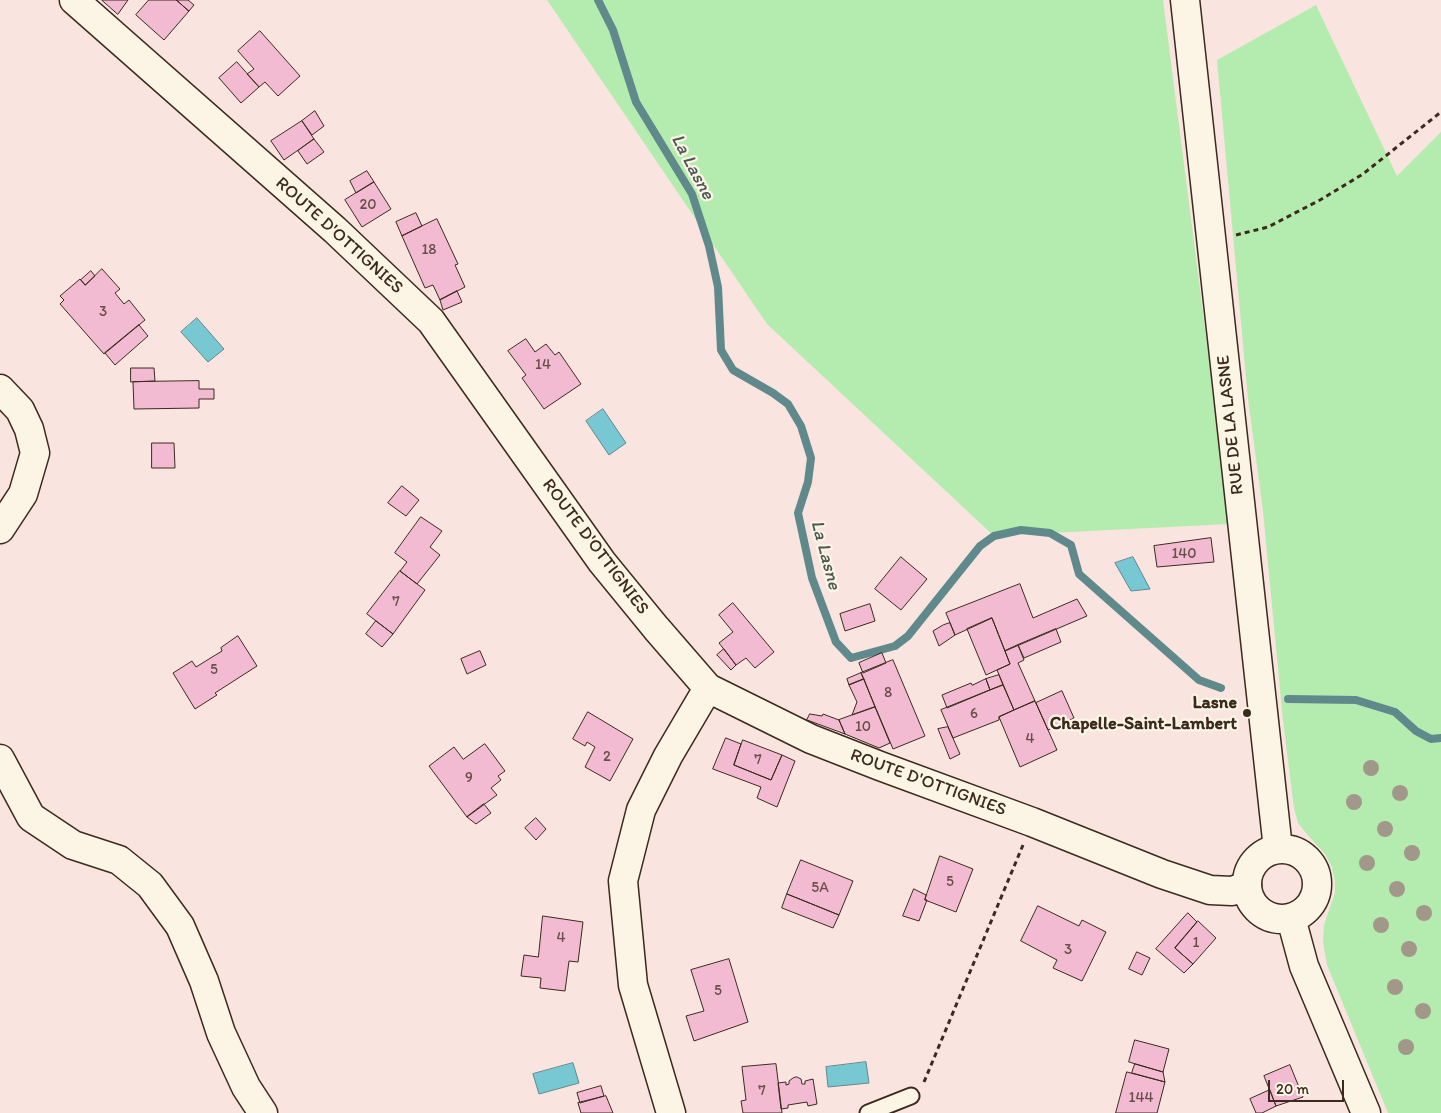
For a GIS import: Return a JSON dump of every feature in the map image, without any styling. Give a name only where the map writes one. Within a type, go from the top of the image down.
[{"type":"street","name":"ROUTE D'OTTIGNIES","points":[[74,0],[335,230],[431,321],[602,562],[708,688],[811,739],[1032,822],[1162,874],[1210,890],[1232,891],[1247,886]]},
{"type":"street","name":"RUE DE LA LASNE","points":[[1185,0],[1278,849]]},
{"type":"street","points":[[0,389],[20,410],[29,429],[35,453],[24,494],[0,529]]},
{"type":"street","points":[[671,1113],[633,985],[624,882],[642,810],[668,756],[708,688]]},
{"type":"street","points":[[0,759],[31,817],[73,845],[119,860],[150,885],[180,926],[204,980],[221,1033],[246,1087],[263,1113]]},
{"type":"street","points":[[1278,849],[1300,854],[1314,869],[1316,875],[1317,889],[1312,902],[1304,912],[1291,918],[1278,919],[1266,916],[1250,898],[1247,886],[1248,875],[1258,859],[1267,852],[1278,849]]},
{"type":"street","points":[[1291,918],[1304,966],[1366,1113]]},
{"type":"lane","points":[[868,1113],[911,1096]]},
{"type":"path","points":[[1212,242],[1268,227],[1320,200],[1363,174],[1441,112]]},
{"type":"path","points":[[911,1096],[922,1088],[1032,822]]},
{"type":"green space","points":[[547,0],[1163,0],[1230,524],[1050,533],[1021,530],[994,536],[767,324]]},
{"type":"green space","points":[[1316,5],[1397,176],[1441,132],[1441,1113],[1388,1113],[1327,965],[1323,942],[1324,925],[1335,893],[1335,882],[1332,867],[1325,854],[1298,823],[1294,808],[1283,721],[1263,511],[1248,399],[1217,60]]},
{"type":"water","points":[[197,318],[224,349],[208,362],[181,332]]},
{"type":"water","points":[[603,409],[626,443],[609,455],[586,421]]},
{"type":"water","points":[[1133,557],[1150,589],[1131,591],[1115,563]]},
{"type":"water","points":[[866,1062],[869,1083],[828,1087],[826,1067]]},
{"type":"water","points":[[573,1063],[579,1083],[539,1094],[533,1074]]},
{"type":"building","points":[[102,0],[128,0],[118,14]]},
{"type":"building","points":[[149,0],[176,0],[189,11],[164,40],[136,15]]},
{"type":"building","points":[[177,0],[188,0],[194,5],[189,11]]},
{"type":"building","points":[[260,31],[300,76],[278,96],[265,82],[259,87],[247,74],[254,69],[238,51]]},
{"type":"building","points":[[237,62],[259,87],[241,103],[219,78]]},
{"type":"building","points":[[315,111],[324,126],[312,135],[302,121]]},
{"type":"building","points":[[302,121],[314,139],[284,160],[271,141]]},
{"type":"building","points":[[314,139],[324,152],[307,164],[298,151]]},
{"type":"building","points":[[367,171],[374,182],[356,193],[350,181]]},
{"type":"building","points":[[374,182],[391,209],[362,227],[345,200]]},
{"type":"building","points":[[416,213],[422,226],[402,236],[396,222]]},
{"type":"building","points":[[437,219],[458,264],[455,265],[465,287],[440,300],[433,285],[425,288],[402,236]]},
{"type":"building","points":[[102,269],[120,289],[115,293],[124,304],[129,300],[145,320],[104,354],[60,304],[64,300],[60,296],[80,279],[85,285]]},
{"type":"building","points":[[91,271],[95,276],[85,285],[81,280]]},
{"type":"building","points":[[457,291],[462,302],[443,310],[440,300]]},
{"type":"building","points":[[139,325],[148,336],[115,365],[105,353]]},
{"type":"building","points":[[526,339],[535,352],[546,344],[555,355],[559,352],[581,384],[544,409],[522,378],[526,375],[508,351]]},
{"type":"building","points":[[131,368],[154,368],[155,381],[131,382]]},
{"type":"building","points":[[199,381],[199,389],[214,389],[214,399],[199,399],[199,408],[134,409],[133,382]]},
{"type":"building","points":[[152,443],[174,443],[175,468],[152,468]]},
{"type":"building","points":[[402,486],[419,500],[406,516],[388,503]]},
{"type":"building","points":[[421,517],[442,531],[430,547],[440,555],[417,584],[400,571],[407,562],[395,553]]},
{"type":"building","points":[[1211,538],[1214,562],[1157,567],[1154,546]]},
{"type":"building","points":[[901,557],[927,579],[901,610],[875,589]]},
{"type":"building","points":[[400,571],[425,590],[393,634],[367,614]]},
{"type":"building","points":[[1020,584],[1033,618],[1077,599],[1087,616],[1005,651],[992,618],[955,635],[946,613]]},
{"type":"building","points":[[733,603],[774,652],[755,668],[746,658],[736,665],[719,643],[733,632],[719,615]]},
{"type":"building","points":[[870,604],[875,621],[845,631],[840,614]]},
{"type":"building","points":[[992,618],[1010,664],[986,675],[967,629]]},
{"type":"building","points":[[376,621],[393,634],[382,647],[366,634]]},
{"type":"building","points":[[950,623],[955,635],[939,646],[933,631]]},
{"type":"building","points":[[1056,629],[1061,642],[1024,658],[1018,645]]},
{"type":"building","points":[[238,636],[257,666],[215,693],[217,695],[195,709],[173,673],[192,661],[196,667],[222,651],[221,648]]},
{"type":"building","points":[[1018,645],[1024,660],[1018,663],[1035,701],[1014,710],[997,670],[1010,664],[1005,651]]},
{"type":"building","points":[[724,649],[736,665],[731,670],[717,655]]},
{"type":"building","points":[[480,651],[486,665],[467,674],[461,659]]},
{"type":"building","points":[[882,653],[886,663],[863,673],[859,663]]},
{"type":"building","points":[[893,660],[925,736],[893,749],[861,673]]},
{"type":"building","points":[[861,673],[864,679],[849,685],[847,679]]},
{"type":"building","points":[[999,675],[1003,685],[990,690],[986,679]]},
{"type":"building","points":[[864,679],[875,707],[852,715],[857,702],[849,685]]},
{"type":"building","points":[[986,679],[990,690],[947,708],[942,695]]},
{"type":"building","points":[[1003,685],[1014,710],[999,717],[999,720],[953,738],[941,710]]},
{"type":"building","points":[[1062,691],[1074,718],[1048,730],[1036,703]]},
{"type":"building","points":[[1035,701],[1057,750],[1020,767],[999,717]]},
{"type":"building","points":[[875,707],[890,743],[879,748],[845,734],[839,720]]},
{"type":"building","points":[[588,712],[633,739],[610,781],[585,767],[595,747],[587,742],[585,746],[573,739]]},
{"type":"building","points":[[810,714],[822,716],[823,714],[839,720],[845,734],[807,720]]},
{"type":"building","points":[[948,727],[960,754],[950,759],[938,729]]},
{"type":"building","points":[[726,738],[741,744],[734,765],[771,780],[782,755],[795,761],[777,807],[757,798],[761,787],[713,769]]},
{"type":"building","points":[[743,740],[782,755],[771,780],[734,765]]},
{"type":"building","points":[[485,744],[505,771],[498,776],[501,780],[491,788],[497,795],[467,817],[429,766],[454,747],[463,759]]},
{"type":"building","points":[[484,804],[491,813],[476,824],[467,817]]},
{"type":"building","points":[[536,818],[546,829],[536,840],[525,828]]},
{"type":"building","points":[[940,856],[973,869],[956,912],[925,900]]},
{"type":"building","points":[[801,860],[853,881],[839,915],[787,894]]},
{"type":"building","points":[[914,889],[926,895],[925,900],[927,900],[919,921],[903,916]]},
{"type":"building","points":[[787,894],[839,915],[833,928],[782,908]]},
{"type":"building","points":[[1038,906],[1079,926],[1082,920],[1106,932],[1082,981],[1053,968],[1057,960],[1021,941]]},
{"type":"building","points":[[1188,913],[1197,922],[1175,948],[1193,964],[1184,973],[1156,949]]},
{"type":"building","points":[[543,916],[583,922],[578,962],[569,961],[565,991],[540,988],[541,978],[521,976],[524,955],[538,957]]},
{"type":"building","points":[[1198,921],[1216,938],[1193,964],[1175,948]]},
{"type":"building","points":[[1137,952],[1150,958],[1142,975],[1129,969]]},
{"type":"building","points":[[729,959],[748,1022],[694,1041],[686,1016],[704,1011],[691,970]]},
{"type":"building","points":[[1135,1040],[1169,1049],[1163,1072],[1129,1062]]},
{"type":"building","points":[[776,1064],[782,1113],[743,1113],[741,1101],[746,1100],[742,1067]]},
{"type":"building","points":[[1135,1064],[1163,1072],[1165,1082],[1132,1073]]},
{"type":"building","points":[[1290,1065],[1303,1097],[1276,1106],[1264,1076]]},
{"type":"building","points":[[1127,1072],[1165,1082],[1157,1113],[1116,1113]]},
{"type":"building","points":[[793,1078],[801,1079],[802,1084],[813,1079],[817,1104],[808,1106],[807,1102],[788,1105],[788,1108],[781,1109],[778,1083],[786,1082],[786,1085]]},
{"type":"building","points":[[601,1086],[604,1096],[580,1103],[577,1093]]},
{"type":"building","points":[[1270,1090],[1276,1106],[1262,1113],[1256,1113],[1250,1099]]},
{"type":"building","points":[[606,1096],[613,1113],[581,1113],[578,1103]]},
{"type":"waterway","name":"La Lasne","points":[[598,0],[613,30],[636,102],[692,194],[709,246],[718,287],[721,350],[733,370],[788,404],[801,426],[811,458],[808,482],[798,513],[812,578],[836,642],[851,658],[895,646],[908,636],[980,546],[994,536],[1021,530],[1050,533],[1071,545],[1079,574],[1199,680],[1221,688]]},
{"type":"waterway","name":"La Lasne","points":[[1288,699],[1356,700],[1395,712],[1416,731],[1431,739],[1441,738]]},
{"type":"place","name":"Lasne Chapelle-Saint-Lambert","points":[[1247,713]]}]
